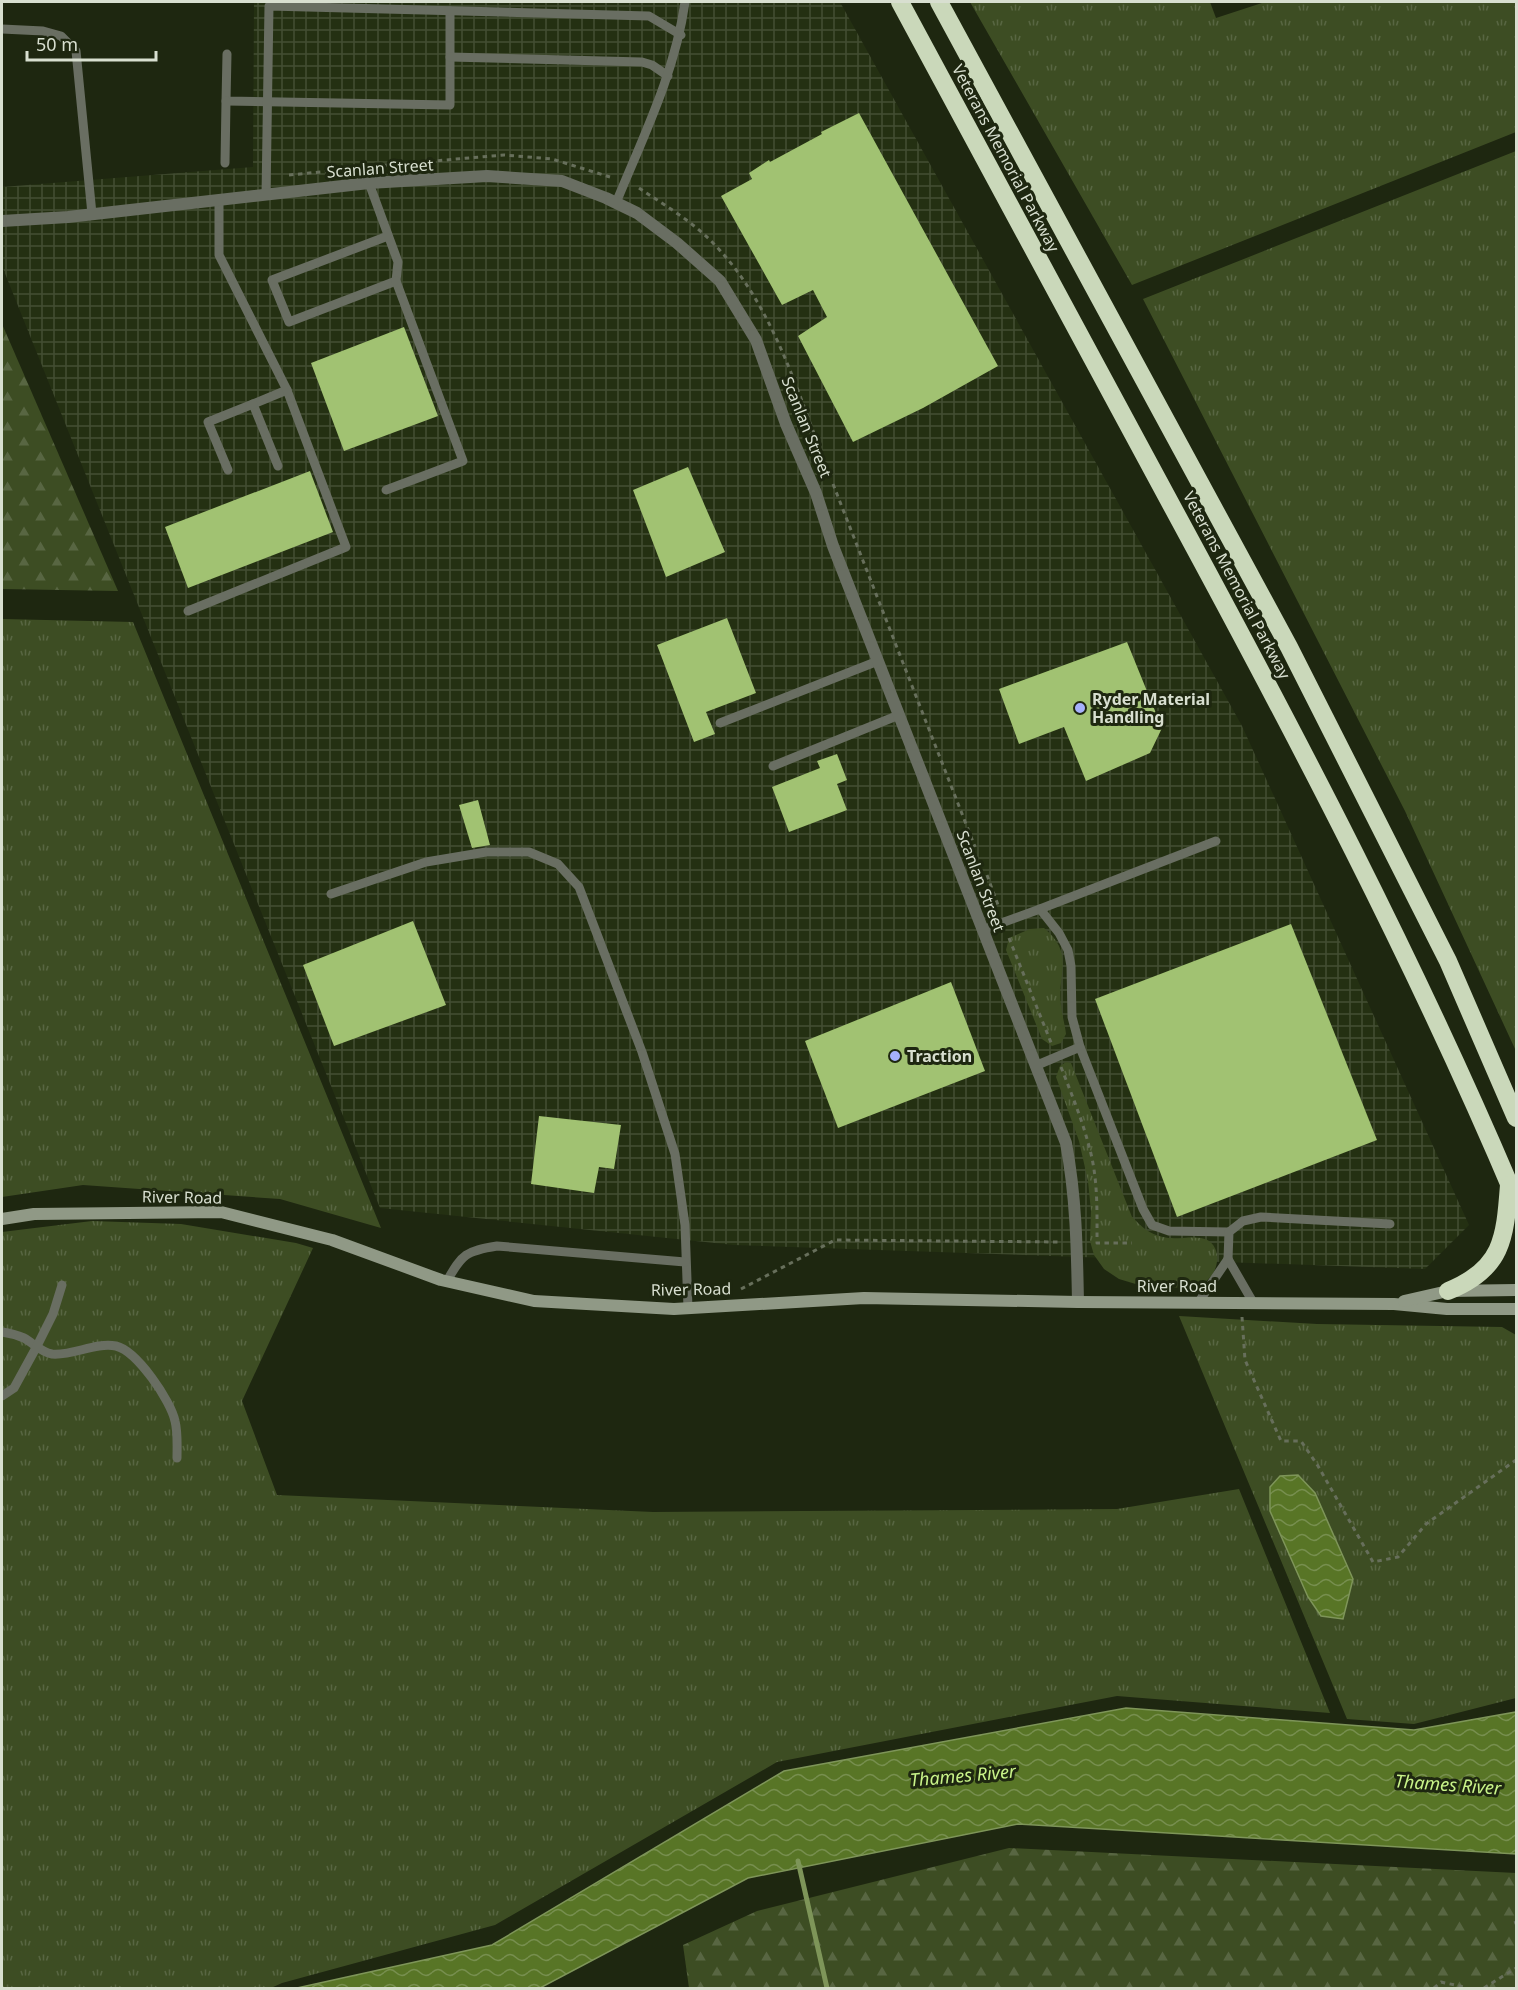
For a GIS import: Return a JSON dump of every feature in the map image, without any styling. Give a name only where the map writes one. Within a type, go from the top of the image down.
[{"type":"highway","name":"Veterans Memorial Parkway","points":[[900,2],[1293,729],[1428,1000],[1513,1192]]},
{"type":"highway","name":"Veterans Memorial Parkway","points":[[939,2],[1289,647],[1448,961],[1516,1118]]},
{"type":"highway","points":[[1448,1291],[1469,1283],[1494,1257],[1505,1233],[1513,1192]]},
{"type":"street","name":"Scanlan Street","points":[[2,221],[92,214],[369,183],[487,176],[562,181],[638,213],[677,243],[720,281],[756,340],[786,424],[816,493],[833,546],[1066,1143],[1077,1221],[1078,1302]]},
{"type":"street","name":"River Road","points":[[2,1219],[34,1214],[221,1212],[332,1240],[447,1281],[534,1300],[688,1308],[864,1298],[1394,1304],[1447,1309],[1516,1309]]},
{"type":"street","name":"River Road","points":[[1394,1304],[1448,1291],[1516,1290]]},
{"type":"lane","points":[[616,203],[668,76],[681,35],[685,2]]},
{"type":"lane","points":[[266,195],[269,6],[649,16],[681,35]]},
{"type":"lane","points":[[226,101],[450,105],[450,11]]},
{"type":"lane","points":[[2,29],[43,31],[61,36],[76,51],[92,214]]},
{"type":"lane","points":[[225,163],[227,54]]},
{"type":"lane","points":[[450,57],[642,62],[652,65],[668,76]]},
{"type":"lane","points":[[369,183],[398,262],[396,281],[463,461],[386,490]]},
{"type":"lane","points":[[188,611],[346,547],[287,390],[219,255],[219,200]]},
{"type":"lane","points":[[388,236],[272,280],[289,322],[396,281]]},
{"type":"lane","points":[[228,470],[208,422],[287,390]]},
{"type":"lane","points":[[253,404],[278,466]]},
{"type":"lane","points":[[720,723],[878,661]]},
{"type":"lane","points":[[773,766],[899,715]]},
{"type":"lane","points":[[982,930],[1216,841]]},
{"type":"lane","points":[[331,894],[426,862],[486,852],[529,852],[558,864],[579,886],[642,1052],[675,1154],[685,1225],[688,1308]]},
{"type":"lane","points":[[1040,909],[1059,933],[1068,950],[1071,966],[1072,1017],[1080,1047],[1143,1209],[1152,1225],[1169,1231],[1229,1232],[1243,1221],[1261,1217],[1389,1224]]},
{"type":"lane","points":[[1035,1066],[1080,1047]]},
{"type":"lane","points":[[1229,1232],[1228,1259],[1254,1304]]},
{"type":"lane","points":[[447,1281],[458,1261],[473,1250],[497,1246],[686,1262]]},
{"type":"lane","points":[[1198,1303],[1228,1259]]},
{"type":"lane","points":[[2,1402],[14,1388],[37,1346],[53,1314],[62,1285]]},
{"type":"lane","points":[[2,1332],[21,1336],[51,1354],[63,1354],[103,1346],[116,1346],[124,1350],[159,1386],[167,1401],[175,1420],[177,1458]]},
{"type":"lane","points":[[2,1396],[14,1388]]},
{"type":"path","points":[[833,484],[975,847]]},
{"type":"path","points":[[987,875],[998,905]]},
{"type":"path","points":[[1009,938],[1052,1046]]},
{"type":"path","points":[[1060,1066],[1079,1112],[1091,1152],[1097,1196],[1097,1243],[1132,1243]]},
{"type":"path","points":[[741,1289],[836,1240],[1059,1242]]},
{"type":"path","points":[[1241,1303],[1245,1360],[1281,1442],[1301,1441],[1318,1466],[1373,1562],[1398,1557],[1426,1524],[1516,1460]]},
{"type":"path","points":[[1484,1989],[1516,1968]]},
{"type":"path","points":[[1434,1989],[1441,1982],[1464,1988]]},
{"type":"shaded area","points":[[254,2],[840,2],[1242,726],[1469,1225],[1425,1269],[734,1245],[380,1208],[2,266],[2,187],[253,167]]},
{"type":"green space","points":[[970,2],[1210,2],[1216,18],[1265,2],[1516,2],[1516,132],[1132,285]]},
{"type":"green space","points":[[1516,151],[1516,1051],[1405,811],[1143,299]]},
{"type":"green space","points":[[2,324],[118,591],[2,589]]},
{"type":"green space","points":[[2,619],[133,622],[381,1228],[280,1199],[83,1185],[2,1197]]},
{"type":"green space","points":[[1044,928],[1059,946],[1063,964],[1060,994],[1066,1034],[1061,1043],[1052,1046],[1042,1039],[1006,950],[1009,938],[1030,929]]},
{"type":"green space","points":[[1066,1062],[1071,1063],[1132,1217],[1146,1230],[1158,1236],[1201,1238],[1212,1243],[1215,1248],[1217,1264],[1215,1270],[1199,1289],[1139,1285],[1119,1279],[1104,1269],[1094,1255],[1090,1241],[1091,1211],[1088,1181],[1079,1141],[1056,1077],[1060,1066]]},
{"type":"green space","points":[[92,1221],[181,1224],[296,1243],[313,1248],[242,1401],[277,1495],[653,1512],[1117,1509],[1239,1489],[1330,1713],[1117,1696],[777,1762],[495,1925],[282,1983],[271,1988],[2,1988],[2,1232]]},
{"type":"green space","points":[[1179,1316],[1317,1324],[1502,1327],[1516,1335],[1516,1698],[1414,1724],[1347,1719]]},
{"type":"green space","points":[[1009,1848],[1516,1873],[1516,1988],[689,1988],[683,1945],[757,1911]]},
{"type":"water","points":[[1298,1475],[1315,1493],[1353,1579],[1343,1619],[1321,1616],[1308,1597],[1270,1511],[1270,1487],[1280,1476]]},
{"type":"water","name":"Thames River","points":[[1126,1708],[1414,1730],[1516,1712],[1516,1854],[1018,1824],[748,1878],[540,1988],[297,1988],[492,1945],[784,1771]]},
{"type":"building","points":[[859,113],[998,366],[923,408],[853,442],[798,336],[827,317],[813,290],[782,305],[721,196],[752,179],[749,173],[769,160],[770,162]]},
{"type":"building","points":[[404,327],[438,416],[344,451],[311,363]]},
{"type":"building","points":[[688,467],[725,552],[666,577],[633,490]]},
{"type":"building","points":[[310,471],[333,532],[188,588],[165,527]]},
{"type":"building","points":[[727,618],[756,693],[706,712],[715,734],[694,742],[657,645]]},
{"type":"building","name":"Ryder Material Handling","points":[[1127,642],[1162,728],[1150,753],[1086,781],[1064,727],[1019,744],[999,689]]},
{"type":"building","points":[[837,754],[847,780],[837,784],[847,810],[789,832],[772,787],[820,768],[817,761]]},
{"type":"building","points":[[478,800],[490,845],[472,848],[459,805]]},
{"type":"building","points":[[413,921],[446,1005],[334,1046],[303,965]]},
{"type":"building","points":[[1291,924],[1377,1140],[1177,1217],[1095,999]]},
{"type":"building","name":"Traction","points":[[951,982],[985,1071],[838,1128],[805,1041]]},
{"type":"building","points":[[539,1116],[621,1125],[614,1169],[599,1167],[594,1193],[531,1184]]},
{"type":"waterway","points":[[798,1861],[827,1988]]},
{"type":"place","name":"Ryder Material Handling","points":[[1080,708]]},
{"type":"place","name":"Traction","points":[[895,1056]]}]
